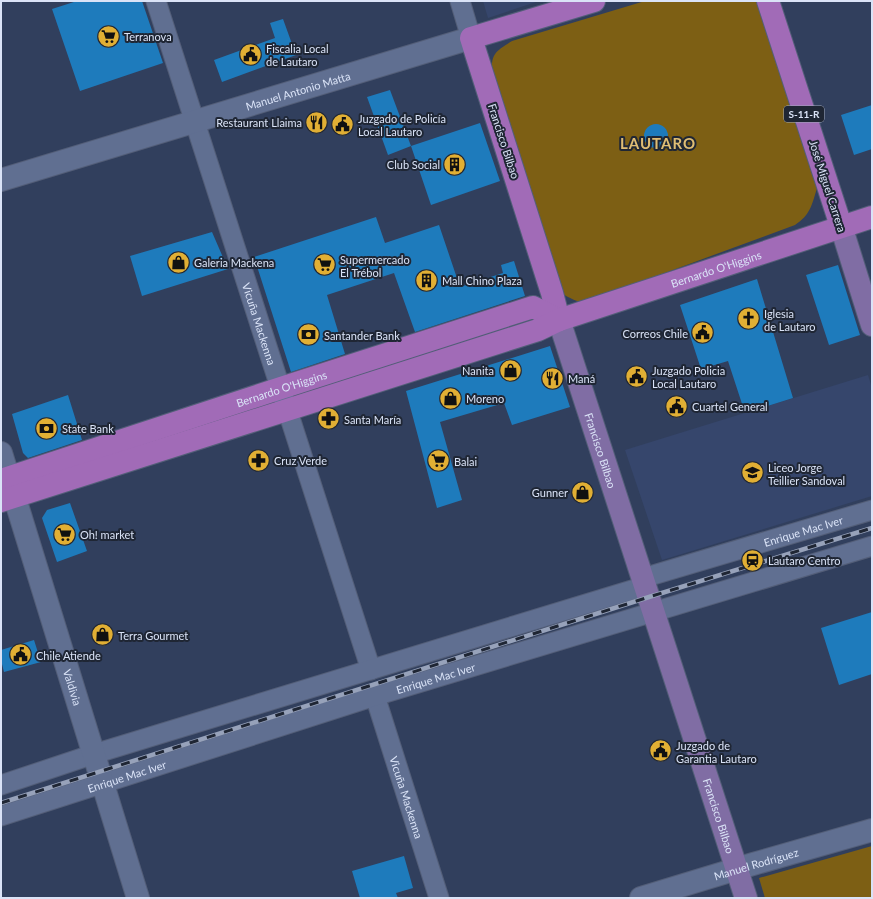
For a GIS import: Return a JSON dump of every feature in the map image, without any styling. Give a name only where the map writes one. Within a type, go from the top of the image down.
[{"type":"main road","name":"Manuel Antonio Matta","points":[[471,38],[594,1]]},
{"type":"main road","name":"José Miguel Carrera","points":[[768,1],[872,325]]},
{"type":"main road","name":"Francisco Bilbao","points":[[471,38],[552,293],[559,320],[746,898]]},
{"type":"main road","name":"Bernardo O'Higgins","points":[[6,489],[288,411],[538,330],[559,320],[872,217]]},
{"type":"main road","name":"Bernardo O'Higgins","points":[[6,489],[281,388],[534,307],[559,320]]},
{"type":"street","name":"Vicuña Mackenna","points":[[156,1],[371,670]]},
{"type":"street","name":"Francisco Bilbao","points":[[460,1],[471,38]]},
{"type":"street","name":"Manuel Antonio Matta","points":[[1,180],[471,38]]},
{"type":"street","name":"Valdivia","points":[[1,453],[6,489],[94,754],[138,898]]},
{"type":"street","name":"Enrique Mac Iver","points":[[1,785],[94,754],[371,670],[872,510]]},
{"type":"street","name":"Enrique Mac Iver","points":[[1,816],[375,696],[872,546]]},
{"type":"street","name":"Vicuña Mackenna","points":[[375,696],[439,898]]},
{"type":"street","name":"Manuel Rodríguez","points":[[641,898],[872,830]]},
{"type":"shaded area","points":[[483,1],[539,1],[488,18]]},
{"type":"shaded area","points":[[645,1],[760,1],[817,188],[812,205],[804,217],[795,225],[597,298],[586,301],[578,301],[561,293],[492,78],[493,59],[494,55],[501,48],[512,41]]},
{"type":"shaded area","name":"Liceo Jorge Teillier Sandoval","points":[[868,375],[872,388],[872,496],[662,560],[625,450]]},
{"type":"shaded area","points":[[872,846],[872,898],[765,898],[759,878]]},
{"type":"building","name":"Terranova","points":[[77,1],[142,1],[163,63],[80,91],[52,9]]},
{"type":"building","points":[[283,19],[296,55],[222,82],[214,60],[275,38],[270,23]]},
{"type":"building","points":[[390,90],[411,146],[388,155],[367,97]]},
{"type":"building","points":[[872,105],[872,149],[854,155],[841,115]]},
{"type":"building","name":"Club Social","points":[[480,123],[500,181],[431,205],[411,146]]},
{"type":"building","points":[[656,124],[661,125],[667,131],[667,141],[661,147],[656,148],[651,147],[645,141],[644,136],[645,131],[651,125]]},
{"type":"building","points":[[376,217],[385,243],[439,225],[460,287],[503,273],[501,265],[514,261],[525,296],[415,332],[394,273],[327,295],[345,354],[291,372],[254,257]]},
{"type":"building","name":"Galeria Mackena","points":[[212,232],[228,269],[142,296],[130,256]]},
{"type":"building","points":[[838,265],[860,335],[829,345],[806,275]]},
{"type":"building","points":[[757,279],[793,398],[745,413],[728,361],[701,369],[680,305]]},
{"type":"building","points":[[550,346],[570,407],[512,425],[504,403],[440,422],[462,500],[437,508],[406,391]]},
{"type":"building","name":"State Bank","points":[[68,395],[82,440],[28,458],[23,453],[12,414]]},
{"type":"building","name":"Oh! market","points":[[70,503],[87,551],[57,562],[42,518],[47,510]]},
{"type":"building","points":[[872,612],[872,674],[839,685],[821,628]]},
{"type":"building","name":"Chile Atiende","points":[[34,640],[41,662],[4,672],[1,660],[1,650]]},
{"type":"building","points":[[404,856],[413,888],[396,893],[398,898],[360,898],[352,871]]},
{"type":"railway","points":[[1,803],[649,597],[872,528]]},
{"type":"place","name":"Terranova","points":[[108,36]]},
{"type":"place","name":"Fiscalia Local de Lautaro","points":[[250,54]]},
{"type":"place","name":"Restaurant Llaima","points":[[317,122]]},
{"type":"place","name":"Juzgado de Policía Local Lautaro","points":[[343,124]]},
{"type":"place","name":"Club Social","points":[[455,164]]},
{"type":"place","name":"Galeria Mackena","points":[[179,262]]},
{"type":"place","name":"Supermercado El Trébol","points":[[324,265]]},
{"type":"place","name":"Mall Chino Plaza","points":[[427,280]]},
{"type":"place","name":"Iglesia de Lautaro","points":[[749,319]]},
{"type":"place","name":"Correos Chile","points":[[703,333]]},
{"type":"place","name":"Santander Bank","points":[[309,335]]},
{"type":"place","name":"Nanita","points":[[510,370]]},
{"type":"place","name":"Juzgado Policia Local Lautaro","points":[[636,376]]},
{"type":"place","name":"Maná","points":[[553,378]]},
{"type":"place","name":"Moreno","points":[[451,398]]},
{"type":"place","name":"Cuartel General","points":[[677,406]]},
{"type":"place","name":"Santa María","points":[[329,419]]},
{"type":"place","name":"State Bank","points":[[47,428]]},
{"type":"place","name":"Cruz Verde","points":[[259,460]]},
{"type":"place","name":"Balai","points":[[438,461]]},
{"type":"place","name":"Liceo Jorge Teillier Sandoval","points":[[752,473]]},
{"type":"place","name":"Gunner","points":[[583,492]]},
{"type":"place","name":"Oh! market","points":[[64,534]]},
{"type":"place","name":"Lautaro Centro","points":[[752,560]]},
{"type":"place","name":"Terra Gourmet","points":[[103,635]]},
{"type":"place","name":"Chile Atiende","points":[[20,655]]},
{"type":"place","name":"Juzgado de Garantia Lautaro","points":[[660,751]]},
{"type":"district","name":"LAUTARO","points":[[658,143]]}]
